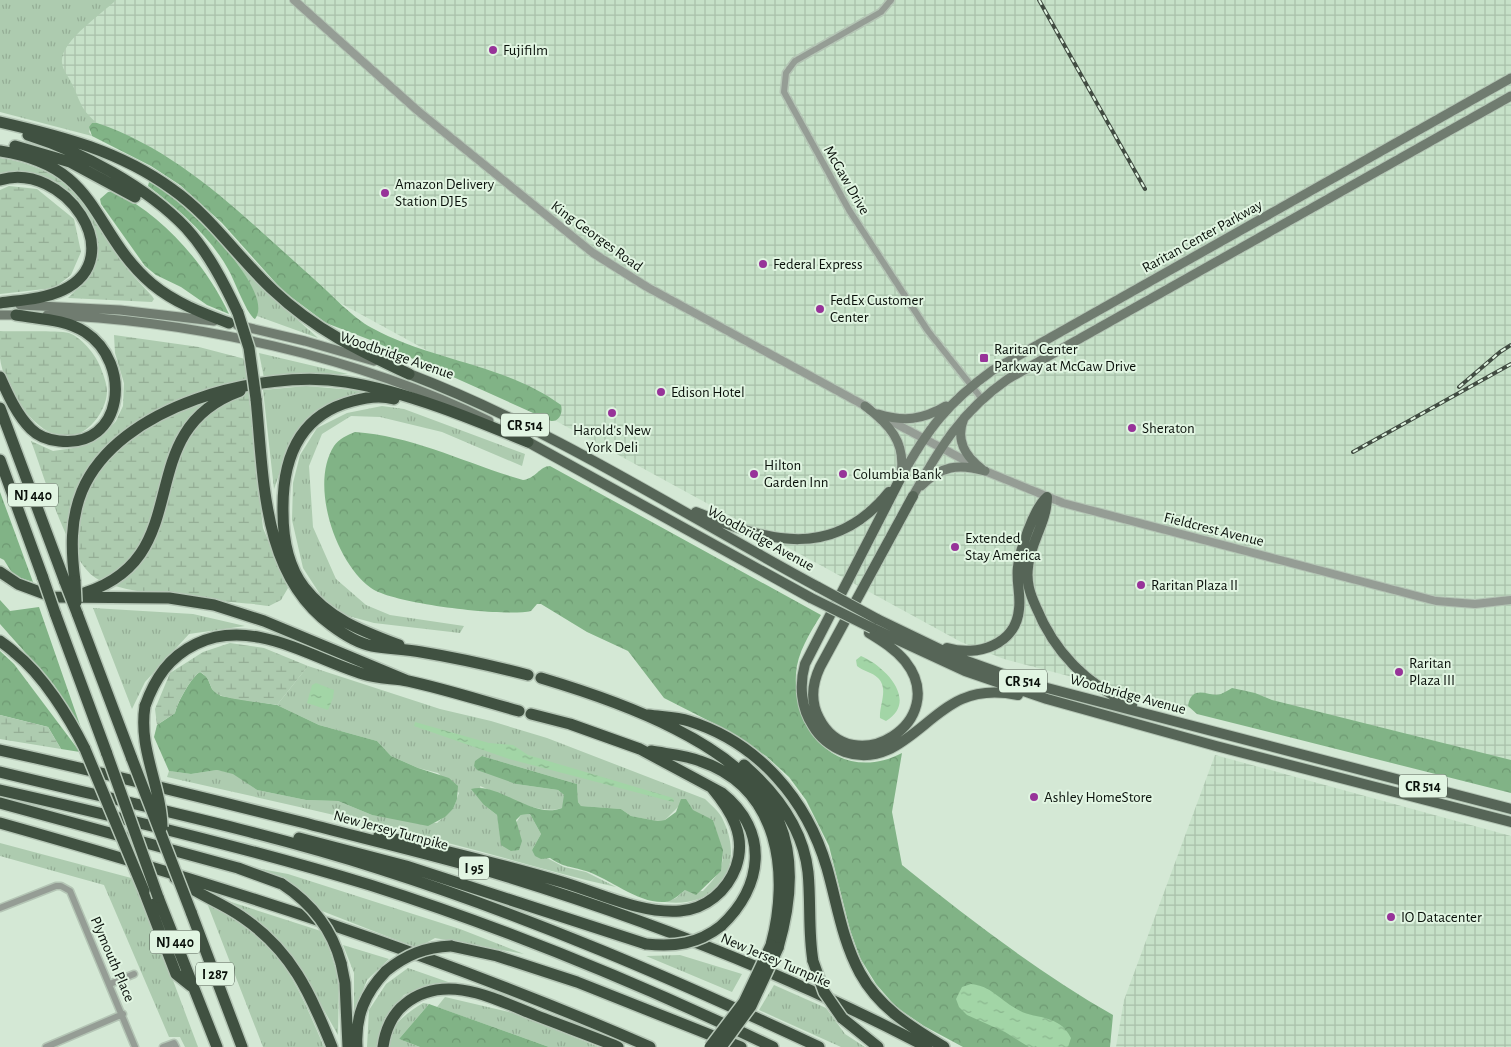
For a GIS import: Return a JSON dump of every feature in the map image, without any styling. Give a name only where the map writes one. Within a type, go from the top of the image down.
[{"type":"highway","points":[[0,122],[84,143],[130,163],[151,175],[194,206],[272,290],[310,322],[350,347],[409,374]]},
{"type":"highway","points":[[0,127],[30,136],[74,154],[122,179],[168,210],[187,229],[220,276],[238,313],[249,348],[269,521],[275,544],[294,586],[307,604],[322,619],[356,641],[372,646],[458,658],[528,675]]},
{"type":"highway","points":[[0,145],[19,146],[62,159],[118,186],[143,202],[182,232],[220,276]]},
{"type":"highway","points":[[0,151],[18,153],[42,162],[64,174],[81,189],[97,209],[124,252],[151,283],[182,305],[229,323]]},
{"type":"highway","points":[[0,180],[17,177],[31,178],[58,190],[74,205],[86,223],[91,248],[84,272],[65,289],[41,297],[0,304]]},
{"type":"highway","points":[[0,377],[10,398],[28,426],[42,436],[53,440],[65,442],[90,435],[109,419],[115,407],[116,393],[111,363],[105,350],[95,340],[70,324],[16,315]]},
{"type":"highway","points":[[70,581],[72,534],[77,505],[88,478],[107,454],[150,421],[182,404],[237,386],[308,380],[344,381],[379,388],[528,442]]},
{"type":"highway","points":[[63,598],[110,582],[126,571],[139,558],[147,546],[158,519],[174,453],[195,420],[205,411],[231,395],[271,383]]},
{"type":"highway","points":[[417,651],[352,627],[329,613],[303,586],[293,568],[286,545],[283,525],[283,485],[286,465],[300,436],[316,418],[336,406],[370,397],[386,397],[442,410]]},
{"type":"highway","name":"NJ 440","points":[[0,408],[70,581],[77,613],[163,836]]},
{"type":"highway","name":"NJ 440","points":[[0,460],[158,897],[217,1047]]},
{"type":"highway","points":[[0,572],[18,584],[42,594],[63,598],[169,598],[214,605],[264,621],[408,681]]},
{"type":"highway","points":[[0,583],[30,595],[42,594]]},
{"type":"highway","points":[[0,632],[11,644],[15,653]]},
{"type":"highway","points":[[163,836],[162,807],[144,745],[143,719],[145,706],[156,680],[176,655],[200,642],[229,635],[265,638],[365,675],[408,681],[519,710]]},
{"type":"highway","points":[[0,641],[15,653],[51,694],[76,731],[144,891],[176,974],[192,987]]},
{"type":"highway","points":[[541,678],[602,697],[648,716],[691,738],[740,772],[768,803],[779,820],[785,840],[790,883],[784,927],[744,1002],[710,1047]]},
{"type":"highway","points":[[259,835],[290,836],[370,856],[461,883],[646,944],[681,945],[710,934],[733,915],[749,890],[755,861],[755,845],[751,830],[743,814],[733,802],[712,788],[640,749],[588,730],[531,714]]},
{"type":"highway","points":[[648,716],[690,722],[723,736],[756,758],[783,783],[795,798],[815,833],[828,870],[846,941],[860,973],[869,987],[893,1013],[944,1047]]},
{"type":"highway","points":[[691,738],[710,743],[744,765],[770,792],[792,821],[804,854],[808,872],[813,961],[824,992],[842,1018],[878,1047]]},
{"type":"highway","points":[[640,749],[698,760],[709,764],[741,786],[761,809],[776,843],[780,865],[779,907],[774,947],[751,1006],[721,1047]]},
{"type":"highway","name":"New Jersey Turnpike","points":[[0,750],[151,784],[493,873],[627,917],[749,964],[927,1047]]},
{"type":"highway","name":"I 95","points":[[0,772],[259,835],[378,868],[527,920],[684,986],[819,1047]]},
{"type":"highway","points":[[348,834],[376,834],[514,868],[647,908],[681,911],[698,907],[712,899],[732,877],[737,863],[740,847],[735,820],[712,788]]},
{"type":"highway","points":[[0,790],[185,834],[370,886],[446,911],[581,962],[773,1047]]},
{"type":"highway","points":[[0,804],[238,868],[282,884],[304,901],[322,921],[338,950],[345,983],[348,1047]]},
{"type":"highway","points":[[0,823],[162,868],[487,981],[650,1047]]},
{"type":"highway","name":"I 287","points":[[163,836],[242,1047]]},
{"type":"highway","points":[[162,868],[186,886],[242,917],[275,944],[302,979],[332,1047]]},
{"type":"highway","points":[[357,1047],[358,1022],[362,1006],[372,987],[386,971],[408,955],[422,950],[451,946],[497,956],[577,982],[741,1047]]},
{"type":"highway","points":[[383,1047],[387,1028],[402,1006],[426,991],[452,988],[483,995],[618,1047]]},
{"type":"main road","name":"Raritan Center Parkway","points":[[900,479],[923,438],[937,420],[972,385],[993,370],[1045,338],[1511,78]]},
{"type":"main road","name":"Raritan Center Parkway","points":[[913,496],[940,448],[966,414],[982,399],[1029,366],[1511,96]]},
{"type":"main road","name":"Woodbridge Avenue","points":[[0,304],[120,310],[229,323],[322,346],[409,374],[477,401],[636,485],[818,587],[872,627],[936,648],[1004,675],[1511,809]]},
{"type":"main road","name":"Woodbridge Avenue","points":[[0,315],[74,316],[159,324],[282,350],[373,374],[471,412],[811,598],[977,675],[1082,709],[1511,822]]},
{"type":"main road","points":[[878,414],[896,419],[916,419],[936,411],[960,396]]},
{"type":"main road","points":[[865,406],[880,418],[898,440],[902,460],[900,479],[805,664],[801,685],[802,700],[814,728],[823,739],[840,750],[855,754],[871,755],[895,747],[950,705],[977,694],[1006,693],[1082,709]]},
{"type":"main road","points":[[966,414],[961,429],[962,445],[969,457],[985,471]]},
{"type":"main road","points":[[872,627],[906,663],[914,678],[917,698],[911,717],[897,734],[878,744],[861,746],[840,739],[824,726],[814,706],[813,686],[820,667],[913,496],[932,476],[948,467],[962,466],[985,471]]},
{"type":"main road","points":[[636,485],[739,529],[772,537],[806,539],[832,535],[855,525],[874,509],[900,479]]},
{"type":"main road","points":[[872,627],[957,650],[979,651],[1001,642],[1011,631],[1017,618],[1020,604],[1017,574],[1020,557],[1036,511],[1047,497]]},
{"type":"main road","points":[[1047,497],[1046,512],[1029,559],[1027,575],[1029,591],[1048,634],[1071,664],[1100,688],[1132,705],[1178,722]]},
{"type":"street","name":"King Georges Road","points":[[294,0],[418,111],[593,254],[635,280],[923,438]]},
{"type":"street","name":"McGaw Drive","points":[[891,0],[883,11],[795,61],[786,73],[784,92],[849,210],[928,331],[982,399]]},
{"type":"street","name":"Fieldcrest Avenue","points":[[923,438],[985,471],[1047,497],[1106,516],[1436,600],[1476,604],[1511,600]]},
{"type":"street","name":"Plymouth Place","points":[[0,908],[61,886],[74,897],[135,1047]]},
{"type":"street","points":[[110,984],[134,974]]},
{"type":"street","points":[[46,1047],[123,1014]]},
{"type":"street","points":[[163,1047],[174,1043],[176,1047]]},
{"type":"shaded area","points":[[0,0],[1511,0],[1511,792],[1004,659],[961,642],[320,292],[124,136],[0,105]]},
{"type":"shaded area","points":[[1215,755],[1511,836],[1511,1047],[1116,1047],[1124,1000]]},
{"type":"green space","points":[[0,0],[116,0],[74,38],[67,46],[63,55],[62,63],[64,69],[82,105],[87,114],[97,123],[92,123],[89,132],[92,136],[0,112]]},
{"type":"green space","points":[[92,123],[97,123],[128,136],[158,151],[186,170],[239,211],[365,324],[395,339],[492,371],[539,391],[561,405],[562,411],[559,418],[551,421],[373,341],[326,323],[283,291],[222,223],[180,185],[151,166],[92,136],[89,127]]},
{"type":"green space","points":[[0,158],[21,162],[42,170],[55,176],[75,192],[91,213],[119,258],[152,296],[154,299],[152,302],[68,298],[90,276],[95,254],[85,212],[68,193],[46,179],[22,172],[0,176]]},
{"type":"green space","points":[[149,182],[180,204],[200,222],[221,243],[239,266],[252,287],[258,305],[255,319],[245,304],[228,269],[212,245],[181,213],[148,186]]},
{"type":"green space","points":[[9,186],[37,189],[74,219],[81,252],[71,275],[54,288],[0,294],[0,190]]},
{"type":"green space","points":[[114,191],[150,214],[181,243],[208,277],[229,314],[207,305],[181,287],[156,275],[145,266],[101,204],[100,199],[108,192]]},
{"type":"green space","points":[[207,228],[281,305],[318,338],[257,316],[257,305],[249,281],[232,257]]},
{"type":"green space","points":[[0,331],[63,332],[74,335],[83,342],[98,361],[107,389],[103,409],[92,424],[77,434],[60,436],[49,432],[29,416],[13,393],[2,369]]},
{"type":"green space","points":[[114,335],[199,347],[245,359],[263,528],[288,588],[281,600],[269,606],[176,597],[126,589],[106,583],[93,576],[74,551],[57,513],[31,441],[53,451],[80,447],[103,435],[116,421],[123,406],[124,383],[115,353]]},
{"type":"green space","points":[[259,353],[348,374],[264,378]]},
{"type":"green space","points":[[306,386],[365,391],[315,411],[292,438],[274,489],[263,390]]},
{"type":"green space","points":[[382,406],[404,409],[525,454],[522,466],[442,432],[380,417],[351,416],[322,434],[309,466],[313,527],[336,579],[366,605],[390,615],[464,626],[460,633],[374,623],[345,615],[323,599],[303,568],[292,520],[293,483],[300,455],[317,428],[347,413]]},
{"type":"green space","points":[[355,432],[398,439],[419,445],[523,480],[550,466],[821,615],[801,651],[796,674],[797,696],[803,716],[812,734],[825,748],[841,758],[860,762],[880,761],[902,753],[892,812],[902,865],[1004,944],[1058,981],[1113,1015],[1110,1047],[963,1047],[924,1026],[896,1007],[876,984],[860,958],[850,930],[829,846],[806,800],[789,777],[766,756],[715,724],[664,698],[628,651],[587,632],[541,604],[537,604],[531,611],[475,611],[424,604],[383,594],[371,588],[358,576],[347,561],[337,542],[325,501],[324,481],[327,462],[334,446],[343,437]]},
{"type":"green space","points":[[0,492],[33,582],[14,576],[4,560],[0,558]]},
{"type":"green space","points":[[0,600],[10,611],[39,607],[81,728],[54,685],[0,624]]},
{"type":"green space","points":[[93,608],[193,614],[245,626],[189,634],[145,682],[132,709]]},
{"type":"green space","points":[[230,643],[264,648],[308,666],[277,705],[220,695],[214,691],[206,677],[200,672],[185,690],[175,713],[157,725],[155,709],[170,673],[203,652]]},
{"type":"green space","points":[[0,651],[14,664],[80,752],[61,749],[48,727],[0,715]]},
{"type":"green space","points":[[308,666],[440,709],[491,721],[547,738],[705,799],[722,817],[729,837],[731,854],[728,868],[722,881],[712,892],[699,899],[683,902],[665,902],[676,898],[685,890],[703,891],[718,873],[723,858],[713,820],[679,806],[665,820],[656,821],[631,816],[621,809],[581,806],[578,802],[577,784],[482,756],[516,784],[558,790],[564,795],[565,802],[562,808],[553,810],[543,809],[509,799],[480,786],[484,805],[497,815],[502,845],[521,815],[530,814],[541,834],[532,850],[564,867],[586,872],[616,887],[306,808],[167,777],[169,771],[191,774],[217,770],[233,773],[257,790],[306,800],[338,801],[372,815],[437,823],[453,809],[459,793],[438,773],[418,768],[391,756],[377,741],[319,725],[277,705]]},
{"type":"green space","points":[[200,672],[207,677],[212,689],[221,696],[277,705],[319,725],[377,741],[391,756],[418,768],[449,778],[458,786],[457,799],[453,809],[445,817],[428,826],[372,815],[338,801],[306,800],[257,790],[233,774],[217,770],[191,774],[169,771],[154,737],[157,725],[175,713],[185,690]]},
{"type":"green space","points":[[1232,688],[1255,693],[1272,700],[1511,760],[1511,793],[1197,714],[1188,706],[1190,699],[1197,693],[1217,695]]},
{"type":"green space","points":[[0,715],[48,727],[61,749],[0,739]]},
{"type":"green space","points":[[482,756],[577,784],[578,802],[581,806],[621,809],[631,816],[657,821],[665,820],[676,812],[681,799],[686,799],[693,810],[713,820],[723,850],[721,871],[696,895],[685,890],[676,898],[665,902],[655,902],[635,895],[586,871],[564,865],[550,858],[541,859],[535,856],[532,850],[541,834],[530,814],[521,815],[516,820],[522,841],[519,850],[511,851],[501,845],[497,815],[484,805],[471,789],[492,790],[527,805],[551,810],[562,808],[564,795],[558,790],[516,784],[477,770],[474,766],[475,761]]},
{"type":"green space","points":[[0,843],[135,879],[198,1047],[185,1047],[180,1037],[169,1037],[104,885],[0,856]]},
{"type":"green space","points":[[256,868],[288,874],[460,929],[524,954],[435,938],[417,948],[322,911],[285,878]]},
{"type":"green space","points":[[228,901],[324,932],[339,979],[338,1035],[304,975],[276,937]]},
{"type":"green space","points":[[207,903],[255,934],[278,957],[298,989],[324,1047],[263,1047]]},
{"type":"green space","points":[[343,945],[389,959],[367,980],[354,1013],[354,973]]},
{"type":"green space","points":[[680,955],[742,974],[732,992],[646,956]]},
{"type":"green space","points":[[408,968],[451,983],[431,984],[404,995],[384,1019],[379,1047],[367,1047],[369,1010],[386,984]]},
{"type":"green space","points":[[774,985],[826,1008],[845,1034],[865,1047],[841,1047],[759,1010]]},
{"type":"green space","points":[[445,997],[513,1013],[599,1047],[549,1047],[437,1007]]},
{"type":"green space","points":[[423,1003],[429,1004],[399,1039],[420,1047],[388,1047],[388,1040],[395,1027],[405,1015]]},
{"type":"green space","points":[[429,1004],[549,1047],[420,1047],[399,1039]]},
{"type":"water","points":[[861,656],[880,668],[888,676],[899,694],[899,704],[895,713],[886,721],[880,718],[883,687],[876,676],[857,666],[856,660]]},
{"type":"water","points":[[316,683],[334,690],[328,710],[307,703],[312,685]]},
{"type":"water","points":[[415,722],[489,743],[513,745],[528,755],[673,798],[674,801],[509,759],[414,726]]},
{"type":"water","points":[[971,984],[984,987],[1020,1011],[1059,1024],[1071,1038],[1068,1047],[1029,1047],[1005,1032],[967,1015],[959,1007],[956,999],[962,987]]},
{"type":"railway","points":[[1039,0],[1145,189]]},
{"type":"railway","points":[[1459,387],[1511,345]]},
{"type":"railway","points":[[1353,452],[1511,364]]},
{"type":"place","name":"Fujifilm","points":[[493,50]]},
{"type":"place","name":"Amazon Delivery Station DJE5","points":[[385,193]]},
{"type":"place","name":"Federal Express","points":[[763,264]]},
{"type":"place","name":"FedEx Customer Center","points":[[820,309]]},
{"type":"place","name":"Raritan Center Parkway at McGaw Drive","points":[[984,358]]},
{"type":"place","name":"Edison Hotel","points":[[661,392]]},
{"type":"place","name":"Harold's New York Deli","points":[[612,413]]},
{"type":"place","name":"Sheraton","points":[[1132,428]]},
{"type":"place","name":"Hilton Garden Inn","points":[[754,474]]},
{"type":"place","name":"Columbia Bank","points":[[843,474]]},
{"type":"place","name":"Extended Stay America","points":[[955,547]]},
{"type":"place","name":"Raritan Plaza II","points":[[1141,585]]},
{"type":"place","name":"Raritan Plaza III","points":[[1399,672]]},
{"type":"place","name":"Ashley HomeStore","points":[[1034,797]]},
{"type":"place","name":"IO Datacenter","points":[[1391,917]]}]
